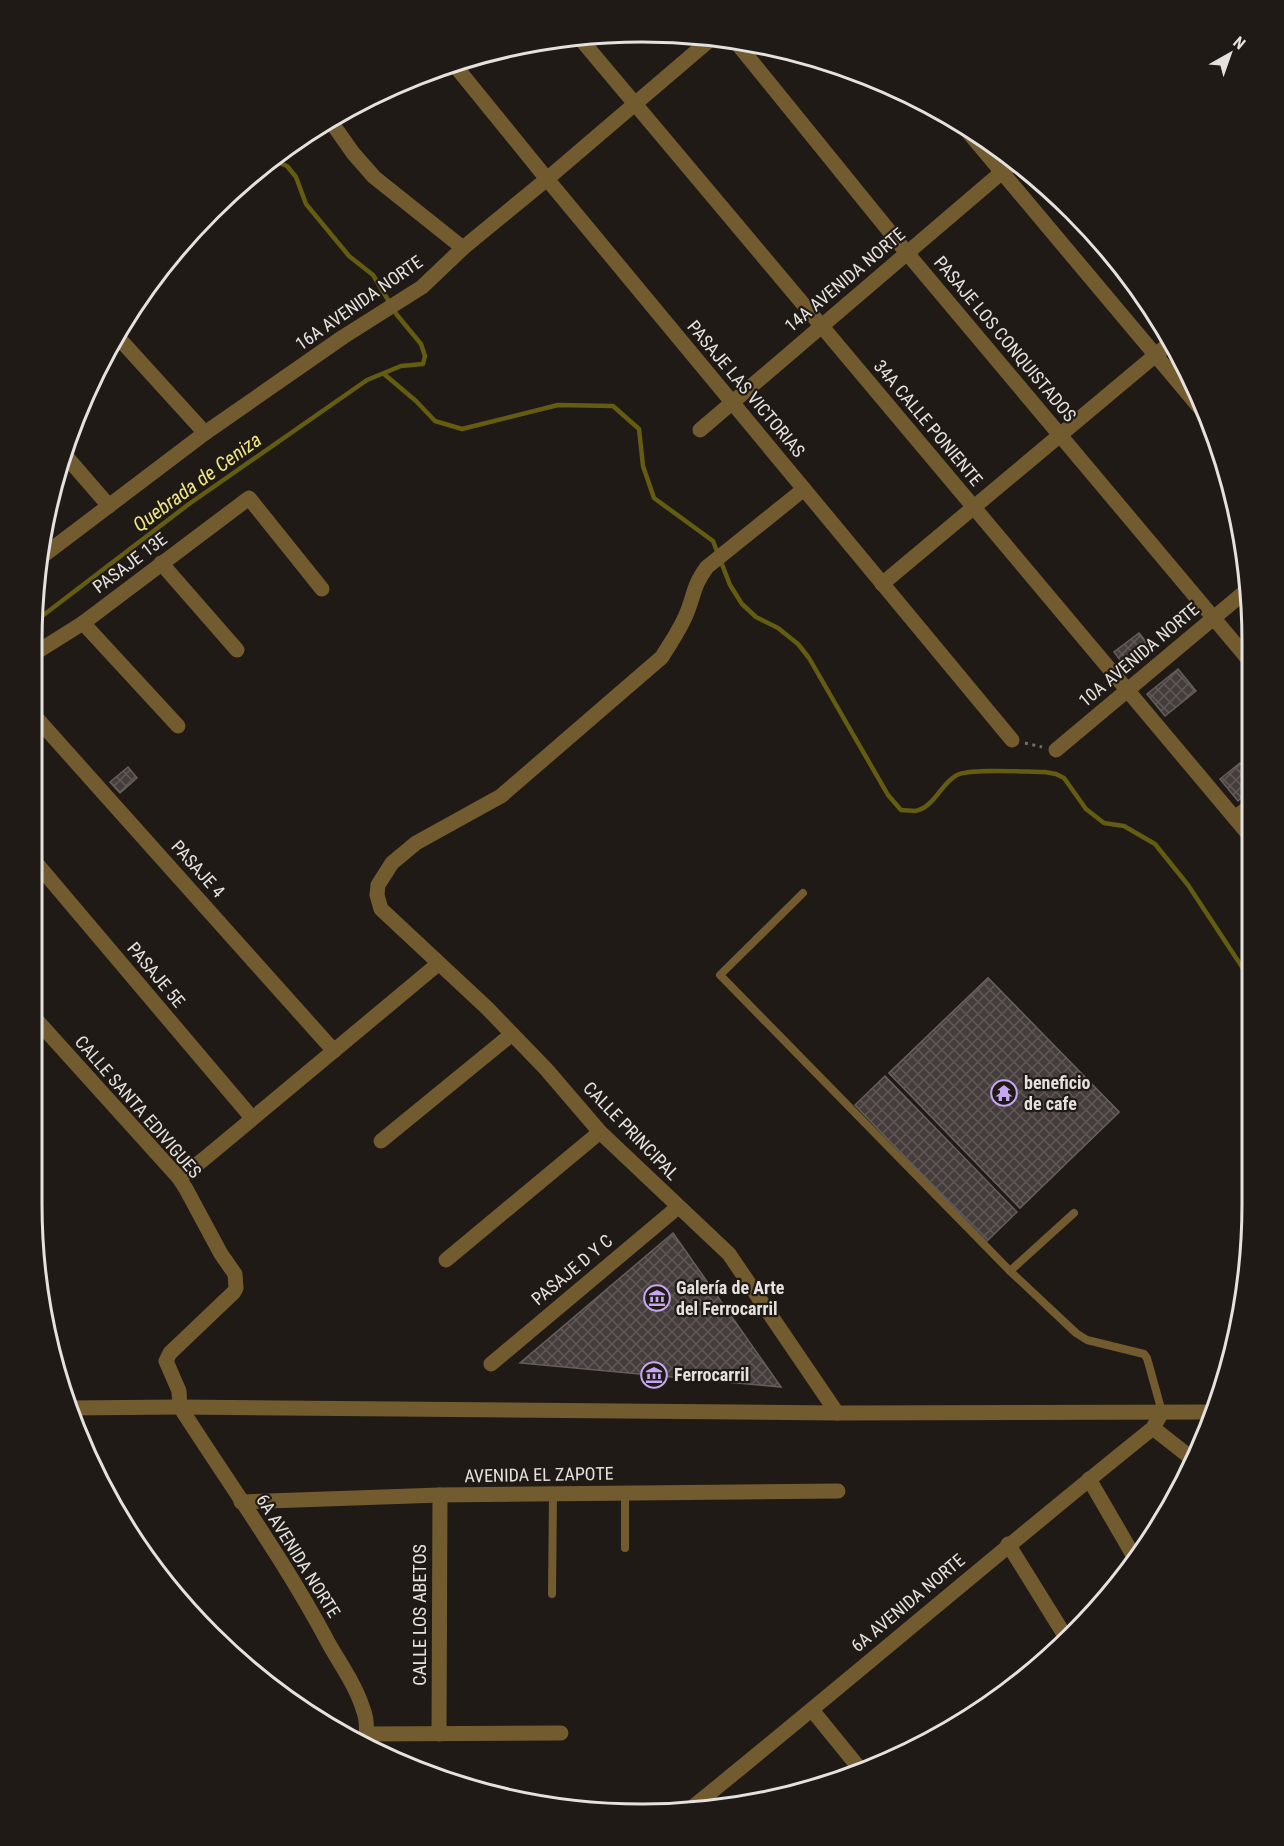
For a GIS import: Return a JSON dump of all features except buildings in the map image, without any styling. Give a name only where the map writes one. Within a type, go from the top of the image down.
[{"type":"street","name":"34A CALLE PONIENTE","points":[[585,45],[1242,826]]},
{"type":"street","name":"16A AVENIDA NORTE","points":[[49,551],[205,433],[379,312],[411,294],[703,45]]},
{"type":"street","name":"PASAJE LOS CONQUISTADOS","points":[[743,51],[907,253],[1242,652]]},
{"type":"street","name":"PASAJE LAS VICTORIAS","points":[[459,71],[1012,740]]},
{"type":"street","points":[[335,127],[353,153],[374,177],[463,248]]},
{"type":"street","points":[[981,148],[1189,396]]},
{"type":"street","name":"14A AVENIDA NORTE","points":[[700,429],[1008,167]]},
{"type":"street","points":[[122,341],[205,433]]},
{"type":"street","points":[[882,584],[1165,347]]},
{"type":"street","points":[[70,461],[109,506]]},
{"type":"street","name":"CALLE PRINCIPAL","points":[[804,489],[707,567],[696,584],[688,610],[676,635],[662,657],[501,796],[416,843],[392,863],[378,885],[377,895],[381,909],[487,1008],[546,1070],[600,1132],[729,1254],[837,1413]]},
{"type":"street","name":"PASAJE 13E","points":[[42,649],[83,623],[249,498],[322,589]]},
{"type":"street","points":[[161,563],[237,650]]},
{"type":"street","name":"10A AVENIDA NORTE","points":[[1056,750],[1240,596]]},
{"type":"street","points":[[83,623],[178,726]]},
{"type":"street","name":"PASAJE 4","points":[[42,724],[334,1051]]},
{"type":"street","points":[[1235,818],[1242,812]]},
{"type":"street","name":"PASAJE 5E","points":[[42,870],[252,1118]]},
{"type":"street","points":[[179,1178],[438,964]]},
{"type":"street","name":"CALLE SANTA EDIVIGUES","points":[[42,1026],[179,1178],[220,1254],[235,1274],[234,1292],[170,1353],[166,1361],[179,1391],[180,1407]]},
{"type":"street","points":[[381,1141],[512,1034]]},
{"type":"street","points":[[446,1260],[600,1132]]},
{"type":"street","name":"PASAJE D Y C","points":[[491,1364],[678,1207]]},
{"type":"street","name":"6A AVENIDA NORTE","points":[[180,1407],[277,1553],[309,1606],[359,1699],[367,1721],[366,1736]]},
{"type":"street","points":[[78,1408],[837,1413],[1204,1412]]},
{"type":"street","points":[[1162,1412],[1153,1428],[1187,1454]]},
{"type":"street","name":"6A AVENIDA NORTE","points":[[700,1801],[812,1710],[1008,1544],[1153,1428]]},
{"type":"street","points":[[1089,1479],[1131,1551]]},
{"type":"street","name":"AVENIDA EL ZAPOTE","points":[[241,1502],[440,1495],[838,1491]]},
{"type":"street","name":"CALLE LOS ABETOS","points":[[439,1734],[440,1495]]},
{"type":"street","points":[[1008,1544],[1062,1632]]},
{"type":"street","points":[[812,1710],[856,1764]]},
{"type":"street","points":[[372,1739],[439,1734],[561,1733]]},
{"type":"lane","points":[[803,893],[720,975],[1010,1271],[1082,1338],[1144,1354],[1148,1358],[1162,1412]]},
{"type":"lane","points":[[1010,1271],[1074,1213]]},
{"type":"lane","points":[[625,1493],[626,1548]]},
{"type":"lane","points":[[552,1594],[553,1494]]},
{"type":"path","points":[[1012,740],[1056,750]]},
{"type":"waterway","name":"Quebrada de Ceniza","points":[[43,616],[189,504],[367,380],[401,366],[423,364],[425,356],[421,344],[397,315],[373,275],[349,256],[306,204],[296,177],[287,166],[281,163]]},
{"type":"waterway","points":[[384,374],[416,401],[435,421],[462,429],[558,405],[613,406],[639,429],[643,466],[654,498],[713,541],[730,585],[742,604],[756,617],[778,628],[798,644],[809,658],[888,795],[901,810],[922,809],[951,779],[964,773],[999,771],[1056,774],[1064,778],[1086,809],[1104,823],[1124,826],[1155,844],[1188,885],[1242,967]]},
{"type":"place","name":"beneficio de cafe","points":[[1004,1093]]},
{"type":"place","name":"Galería de Arte del Ferrocarril","points":[[657,1298]]},
{"type":"place","name":"Ferrocarril","points":[[654,1375]]}]
